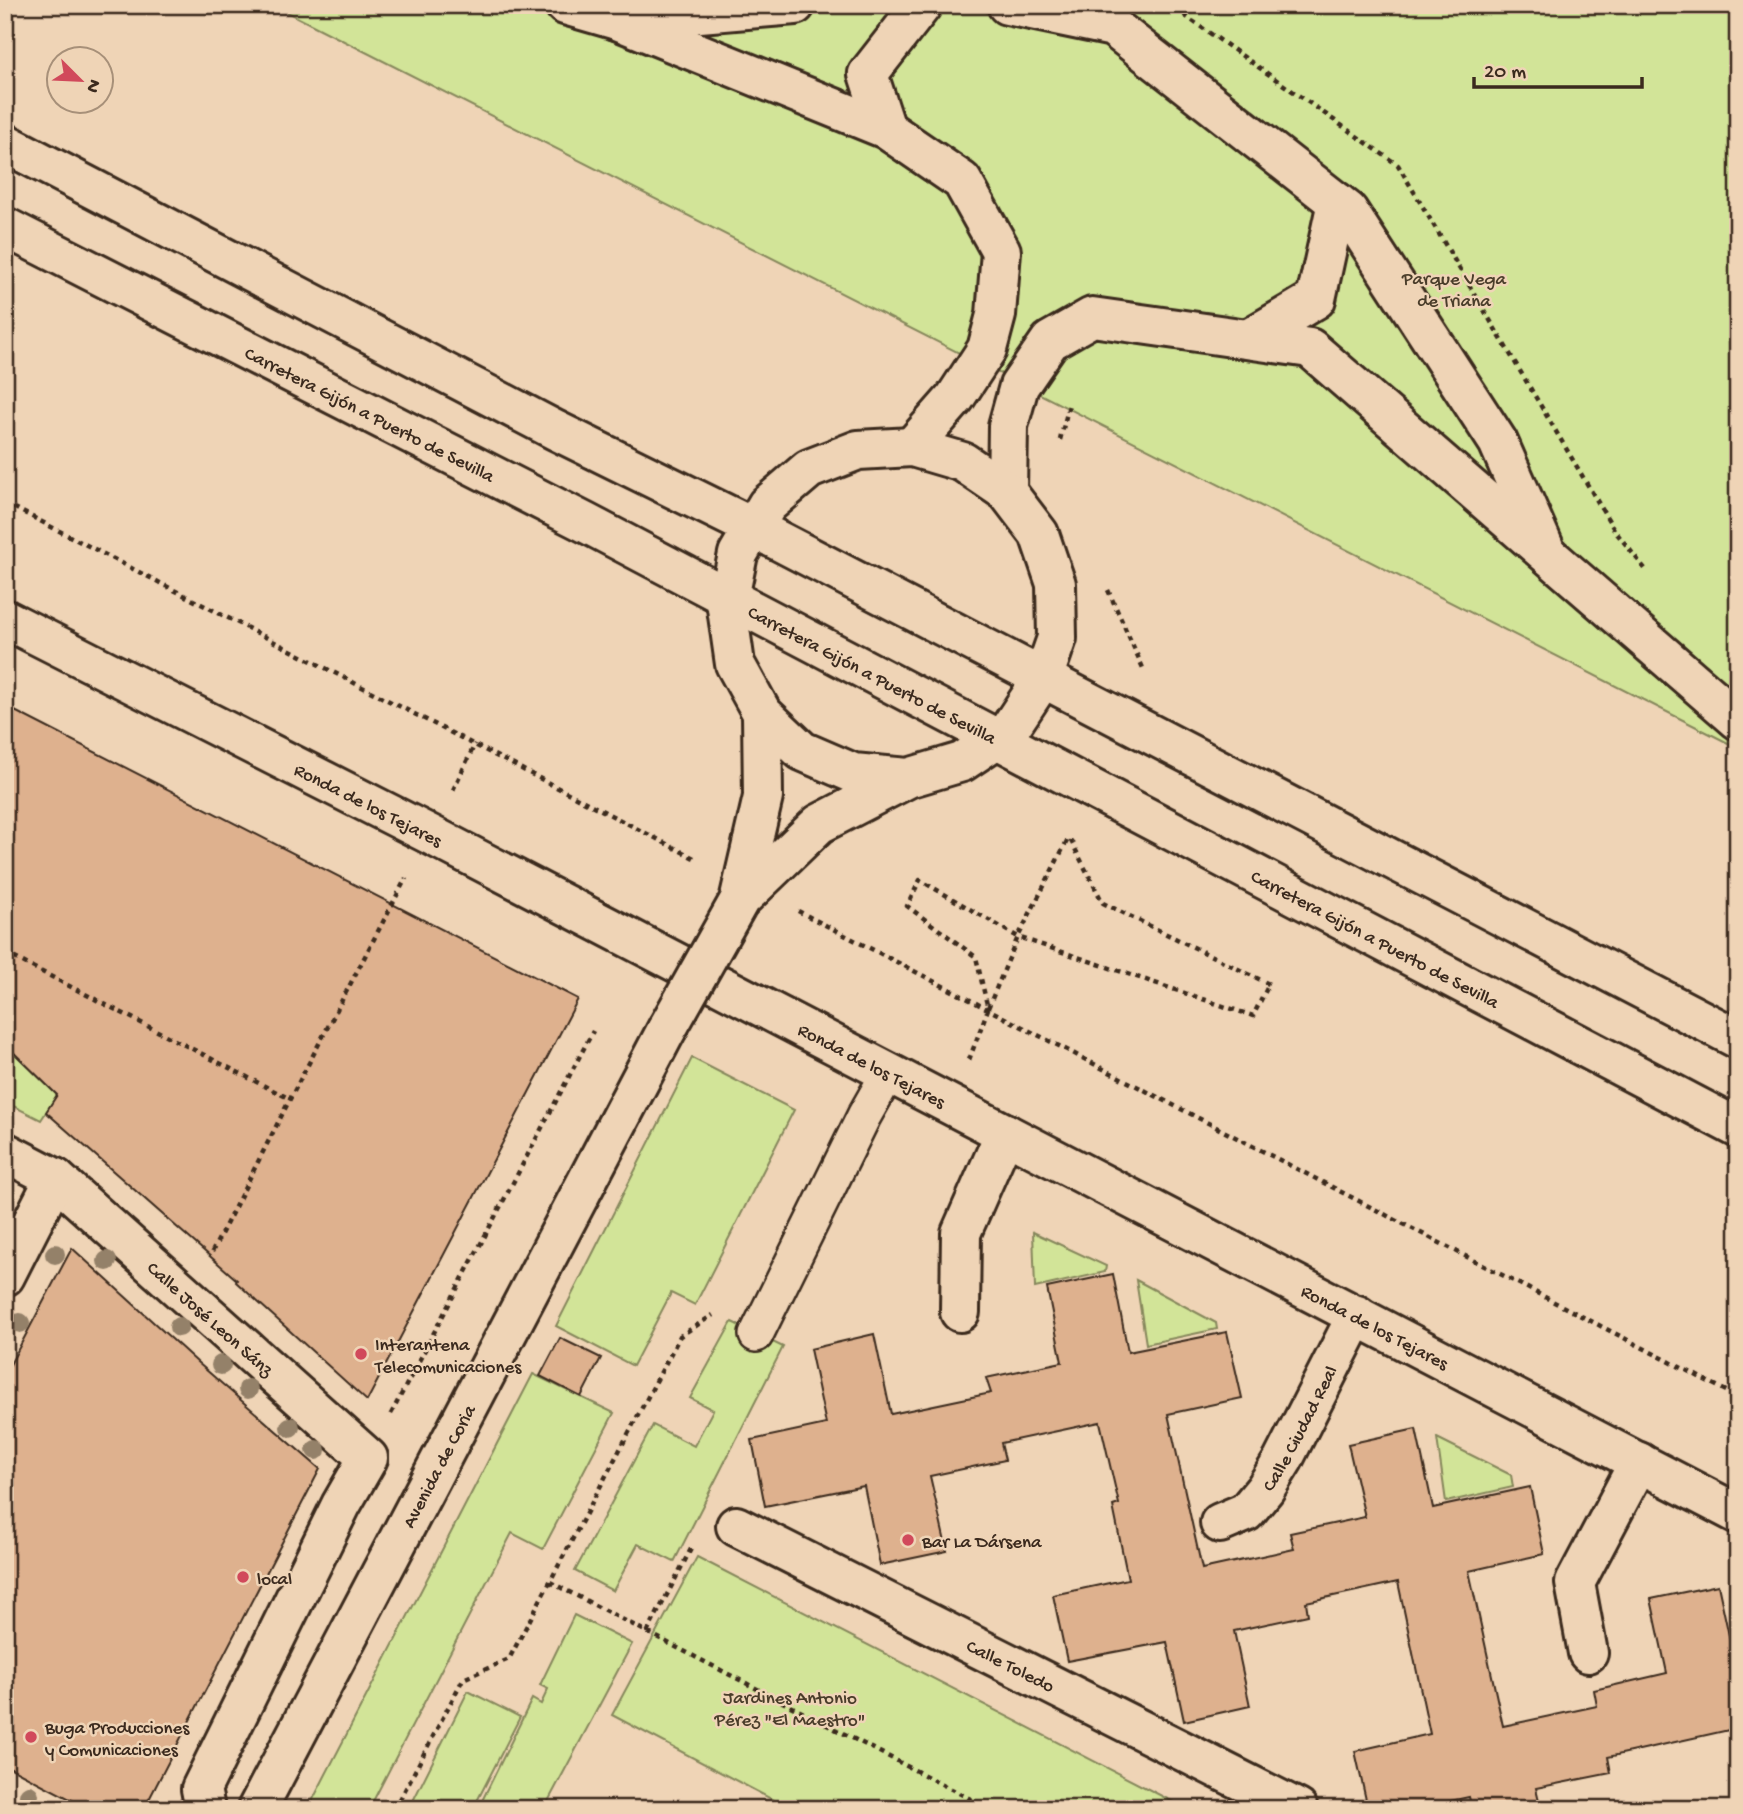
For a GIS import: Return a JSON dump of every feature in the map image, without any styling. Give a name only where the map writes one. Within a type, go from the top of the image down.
[{"type":"main road","points":[[565,5],[617,20],[886,129],[962,181],[1001,251],[996,315],[987,349],[955,398],[912,447]]},
{"type":"main road","points":[[617,20],[795,5]]},
{"type":"main road","points":[[886,129],[868,74],[922,5]]},
{"type":"main road","points":[[1007,5],[1113,27],[1348,211],[1498,442],[1548,556]]},
{"type":"main road","points":[[5,143],[555,430],[754,528],[1738,1039]]},
{"type":"main road","points":[[1248,339],[1316,299],[1336,202]]},
{"type":"main road","name":"Carretera Gijón a Puerto de Sevilla","points":[[5,227],[574,517],[1738,1128]]},
{"type":"main road","points":[[1007,492],[1008,426],[1019,386],[1050,341],[1092,317],[1310,348],[1738,720]]},
{"type":"main road","points":[[738,901],[819,824],[908,778],[962,762],[1008,731],[1043,678],[1056,638],[1056,584],[1039,534],[1007,492],[963,462],[912,447],[858,450],[809,469],[767,505],[738,554],[727,608],[735,664],[762,713],[802,751],[853,774],[908,778]]},
{"type":"main road","name":"Ronda de los Tejares","points":[[5,619],[431,835],[1738,1514]]},
{"type":"main road","points":[[738,901],[763,797],[762,713]]},
{"type":"main road","name":"Avenida de Coria","points":[[257,1809],[667,1029],[738,901]]},
{"type":"main road","points":[[960,1312],[961,1233],[1005,1133]]},
{"type":"main road","name":"Calle José Leon Sánz","points":[[5,1152],[55,1178],[368,1458]]},
{"type":"main road","points":[[5,1276],[55,1178]]},
{"type":"main road","name":"Calle Ciudad Real","points":[[1220,1523],[1246,1512],[1265,1489],[1283,1460],[1357,1315]]},
{"type":"main road","points":[[205,1809],[201,1789],[341,1505],[368,1458]]},
{"type":"main road","points":[[1588,1653],[1575,1583],[1639,1462]]},
{"type":"main road","name":"Calle Toledo","points":[[736,1526],[1290,1807]]},
{"type":"lane","points":[[756,1335],[864,1116],[889,1072]]},
{"type":"path","points":[[1050,341],[1082,358],[1059,443]]},
{"type":"path","points":[[5,503],[702,862]]},
{"type":"path","points":[[1103,580],[1143,668]]},
{"type":"path","points":[[188,1296],[391,905],[431,835]]},
{"type":"path","points":[[952,1105],[1018,937],[1069,837],[1103,903],[1269,984],[1253,1016],[1018,937],[920,880],[907,906],[976,957],[988,1009]]},
{"type":"path","points":[[796,909],[1738,1397]]},
{"type":"path","points":[[5,953],[290,1098]]},
{"type":"path","points":[[368,1458],[593,1031]]},
{"type":"path","points":[[395,1809],[463,1679],[509,1659],[680,1336],[716,1314]]},
{"type":"path","points":[[647,1633],[710,1514],[736,1526]]},
{"type":"path","points":[[550,1582],[990,1809]]},
{"type":"green space","name":"Parque Vega de Triana","points":[[273,5],[1738,5],[1738,748]]},
{"type":"green space","points":[[5,1044],[57,1095],[41,1120],[5,1102]]},
{"type":"green space","points":[[692,1058],[794,1110],[695,1305],[671,1293],[633,1366],[556,1326]]},
{"type":"green space","points":[[1033,1232],[1106,1266],[1105,1272],[1035,1288]]},
{"type":"green space","points":[[1136,1280],[1216,1323],[1217,1329],[1146,1344]]},
{"type":"green space","points":[[732,1322],[783,1347],[674,1562],[638,1544],[613,1591],[575,1571],[653,1425],[694,1446],[713,1410],[690,1398]]},
{"type":"green space","points":[[533,1374],[614,1413],[543,1549],[512,1533],[369,1809],[308,1809]]},
{"type":"green space","points":[[1437,1438],[1511,1475],[1513,1487],[1446,1502]]},
{"type":"green space","name":"Jardines Antonio Pérez \"El Maestro\"","points":[[697,1557],[1187,1809],[790,1809],[612,1715]]},
{"type":"green space","points":[[574,1615],[632,1644],[544,1809],[478,1809],[532,1699],[541,1704],[548,1689],[540,1685]]},
{"type":"green space","points":[[468,1691],[520,1717],[473,1809],[409,1809]]},
{"type":"building","points":[[5,706],[578,999],[367,1401],[236,1282],[237,1280],[46,1112],[57,1095],[5,1044]]},
{"type":"building","points":[[72,1248],[320,1469],[144,1809],[89,1809],[5,1765],[5,1374]]},
{"type":"building","points":[[1113,1274],[1128,1352],[1227,1332],[1242,1398],[1168,1414],[1202,1569],[1294,1549],[1290,1533],[1365,1517],[1348,1444],[1416,1429],[1433,1508],[1530,1487],[1544,1554],[1469,1571],[1503,1726],[1597,1706],[1594,1690],[1667,1673],[1651,1599],[1718,1585],[1738,1677],[1738,1728],[1608,1757],[1611,1773],[1536,1788],[1541,1809],[1472,1809],[1469,1797],[1414,1809],[1368,1809],[1355,1751],[1430,1734],[1398,1582],[1306,1602],[1308,1615],[1234,1631],[1250,1706],[1184,1721],[1167,1642],[1067,1661],[1053,1595],[1128,1579],[1113,1506],[1119,1504],[1100,1422],[1001,1443],[1005,1460],[930,1476],[947,1551],[880,1565],[864,1486],[765,1506],[752,1440],[826,1424],[810,1349],[874,1334],[891,1414],[991,1393],[986,1378],[1062,1362],[1047,1288]]},
{"type":"building","points":[[560,1338],[601,1358],[581,1397],[540,1376]]},
{"type":"place","name":"Interantena Telecomunicaciones","points":[[361,1354]]},
{"type":"place","name":"Bar La Dársena","points":[[908,1540]]},
{"type":"place","name":"local","points":[[243,1577]]},
{"type":"place","name":"Buga Producciones y Comunicaciones","points":[[31,1737]]}]
